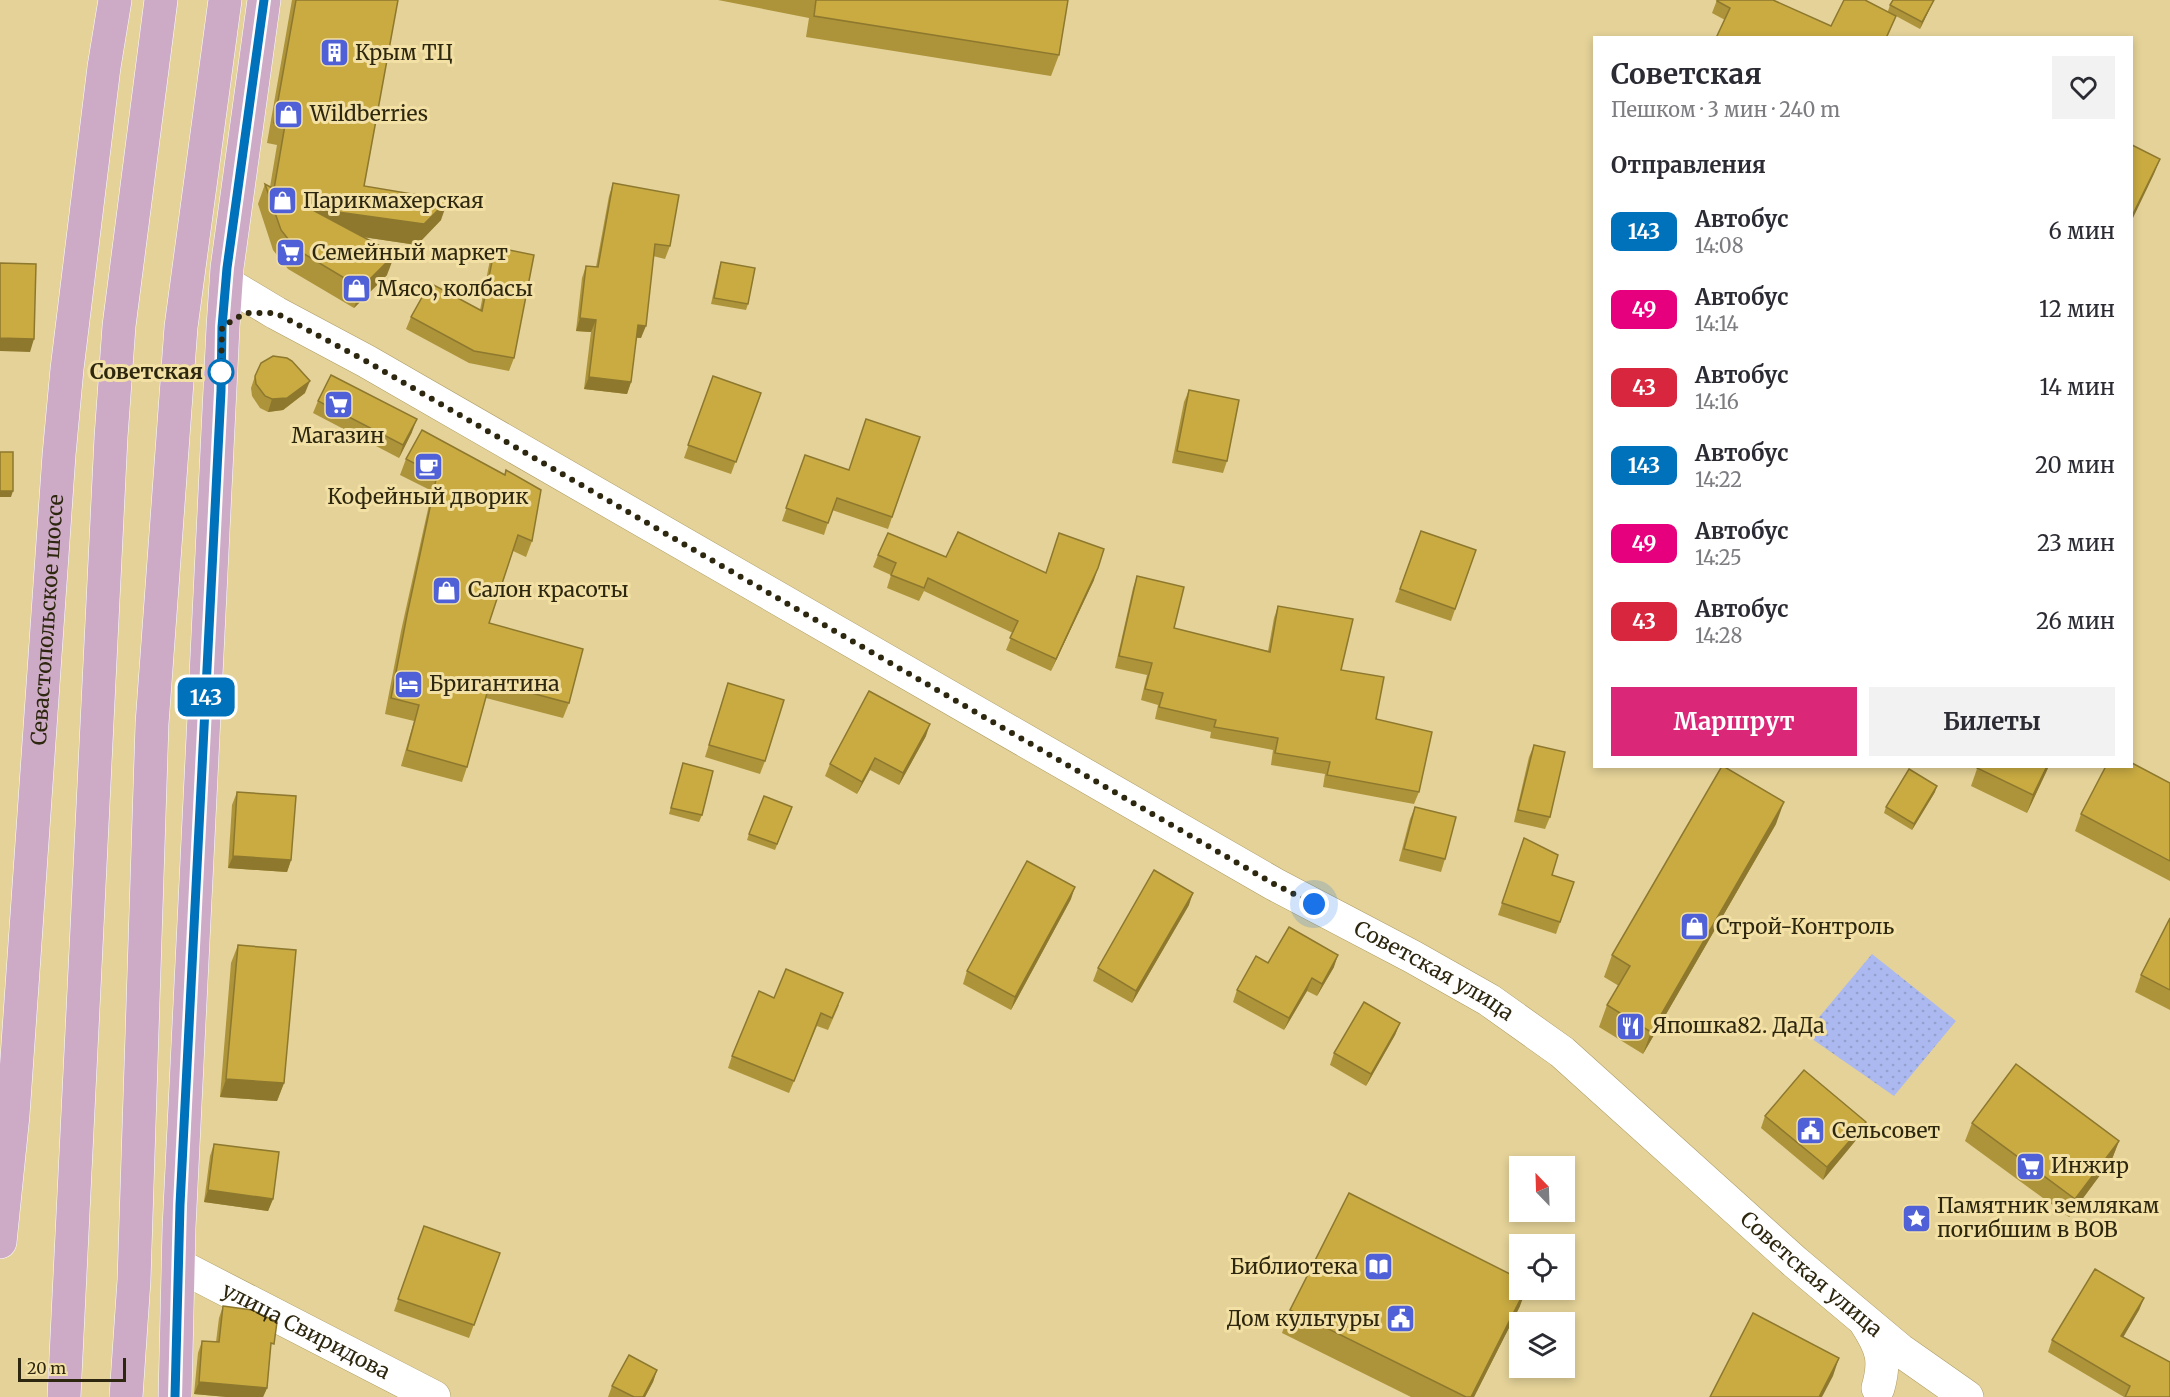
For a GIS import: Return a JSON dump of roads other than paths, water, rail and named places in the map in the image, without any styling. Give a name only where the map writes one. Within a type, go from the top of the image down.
[{"type":"main road","name":"Севастопольское шоссе","points":[[0,1242],[6,1114],[66,369],[104,67],[115,0]]},
{"type":"main road","points":[[64,1397],[111,437],[119,326],[161,0]]},
{"type":"main road","points":[[126,1397],[134,1280],[152,724],[181,327],[225,0]]},
{"type":"main road","points":[[175,1397],[178,1265],[222,327],[231,233],[264,0]]},
{"type":"street","points":[[231,233],[240,260],[251,280],[261,297],[276,313]]},
{"type":"street","name":"Советская улица","points":[[226,283],[276,313],[366,361],[1274,884],[1489,1000],[1562,1052],[1795,1262],[1900,1350],[1967,1397]]},
{"type":"street","points":[[222,327],[245,313],[276,313]]},
{"type":"street","name":"улица Свиридова","points":[[178,1265],[434,1397]]},
{"type":"street","points":[[1864,1319],[1878,1343],[1883,1369],[1876,1393]]},
{"type":"street","points":[[1876,1393],[1900,1350]]},
{"type":"street","points":[[1876,1393],[1891,1377],[1916,1369],[1931,1371]]},
{"type":"place","name":"Крым ТЦ","points":[[334,53]]},
{"type":"place","name":"Wildberries","points":[[289,114]]},
{"type":"place","name":"Парикмахерская","points":[[282,201]]},
{"type":"place","name":"Семейный маркет","points":[[291,253]]},
{"type":"place","name":"Мясо, колбасы","points":[[356,289]]},
{"type":"place","name":"Советская","points":[[221,372]]},
{"type":"place","name":"Магазин","points":[[338,405]]},
{"type":"place","name":"Кофейный дворик","points":[[428,466]]},
{"type":"place","name":"Салон красоты","points":[[447,590]]},
{"type":"place","name":"Бригантина","points":[[408,684]]},
{"type":"place","name":"Строй-Контроль","points":[[1695,927]]},
{"type":"place","name":"Япошка82. ДаДа","points":[[1631,1026]]},
{"type":"place","name":"Сельсовет","points":[[1811,1131]]},
{"type":"place","name":"Инжир","points":[[2030,1166]]},
{"type":"place","name":"Памятник землякам погибшим в ВОВ","points":[[1916,1218]]},
{"type":"place","name":"Библиотека","points":[[1379,1267]]},
{"type":"place","name":"Дом культуры","points":[[1401,1319]]}]
